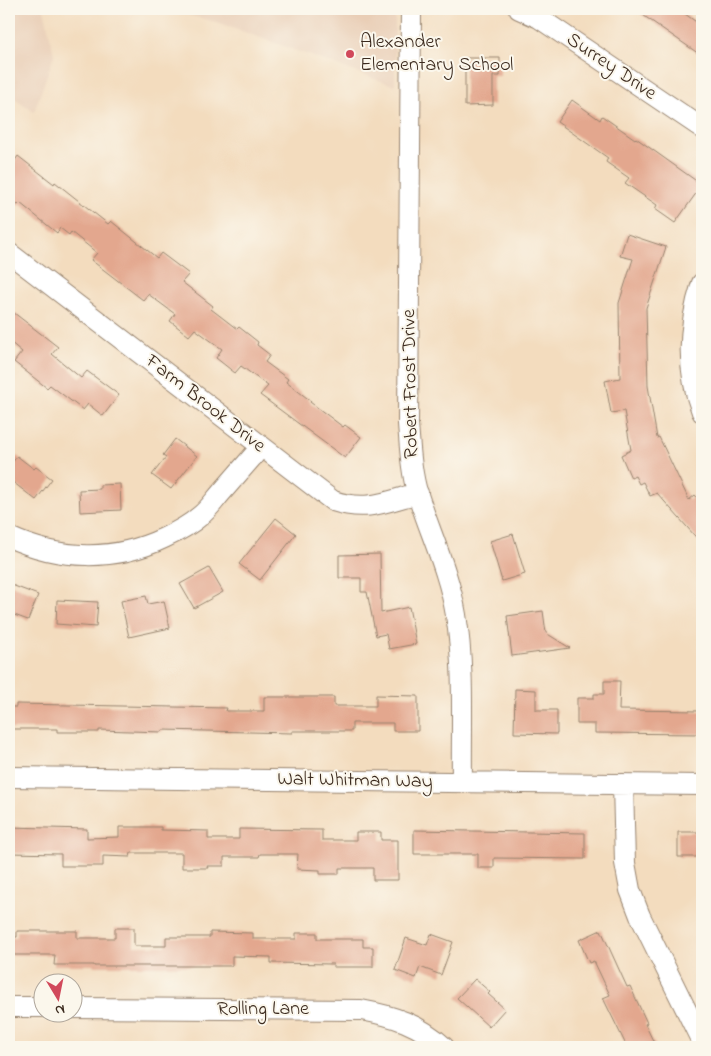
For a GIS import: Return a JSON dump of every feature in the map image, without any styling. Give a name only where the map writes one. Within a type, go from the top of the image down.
[{"type":"street","name":"Robert Frost Drive","points":[[411,9],[408,424],[411,460],[418,494],[444,567],[456,614],[461,664],[462,782]]},
{"type":"street","name":"Surrey Drive","points":[[519,9],[539,18],[702,128]]},
{"type":"street","name":"Farm Brook Drive","points":[[9,253],[333,501],[350,506],[366,507],[418,494]]},
{"type":"street","points":[[702,283],[695,304],[690,336],[691,369],[702,412]]},
{"type":"street","points":[[9,537],[28,546],[58,554],[90,556],[121,553],[151,544],[177,532],[200,516],[261,447]]},
{"type":"street","name":"Walt Whitman Way","points":[[9,777],[702,785]]},
{"type":"street","points":[[623,784],[625,863],[630,890],[640,916],[702,1042]]},
{"type":"street","points":[[9,1007],[32,1007]]},
{"type":"street","name":"Rolling Lane","points":[[82,1008],[361,1010],[388,1015],[412,1024],[444,1047]]},
{"type":"shaded area","points":[[9,9],[44,9],[54,55],[34,112],[9,94]]},
{"type":"shaded area","name":"Alexander Elementary School","points":[[164,9],[395,9],[395,86],[216,22]]},
{"type":"building","points":[[634,9],[678,9],[702,26],[702,56]]},
{"type":"building","points":[[465,58],[500,58],[500,76],[493,76],[493,105],[465,106]]},
{"type":"building","points":[[572,100],[600,120],[602,116],[636,138],[702,185],[675,223],[655,209],[657,205],[625,183],[629,178],[606,162],[608,158],[557,122]]},
{"type":"building","points":[[18,156],[54,184],[55,182],[108,224],[111,221],[157,258],[161,253],[189,274],[182,282],[213,306],[211,309],[258,342],[257,345],[270,355],[265,362],[288,379],[286,382],[343,427],[345,425],[361,437],[345,458],[260,395],[268,386],[241,366],[235,373],[216,358],[222,349],[195,329],[189,336],[170,321],[175,314],[148,294],[143,300],[91,260],[97,253],[71,232],[69,235],[60,228],[57,233],[20,203],[18,205],[9,198],[9,169]]},
{"type":"building","points":[[627,234],[666,247],[646,308],[648,386],[657,438],[659,437],[689,500],[695,495],[702,503],[702,544],[657,493],[650,496],[643,482],[639,484],[635,476],[631,478],[621,455],[631,450],[624,411],[611,413],[605,381],[620,378],[619,303],[633,259],[620,256]]},
{"type":"building","points":[[9,309],[58,347],[52,354],[81,378],[87,371],[119,395],[103,416],[88,404],[83,410],[50,385],[47,388],[14,362],[22,352],[9,341]]},
{"type":"building","points":[[175,439],[197,456],[171,489],[152,475],[166,457],[163,455]]},
{"type":"building","points":[[17,456],[34,469],[36,467],[52,479],[36,500],[9,479],[9,467]]},
{"type":"building","points":[[120,484],[121,510],[80,512],[79,490],[100,489],[100,485]]},
{"type":"building","points":[[276,518],[296,534],[260,580],[239,564]]},
{"type":"building","points":[[513,534],[525,574],[502,581],[490,541]]},
{"type":"building","points":[[380,554],[381,613],[409,607],[416,644],[389,649],[386,634],[376,636],[367,592],[361,592],[361,578],[339,578],[339,555]]},
{"type":"building","points":[[209,568],[223,592],[194,608],[180,584]]},
{"type":"building","points":[[9,584],[38,595],[28,620],[9,613]]},
{"type":"building","points":[[146,596],[148,604],[164,601],[170,628],[129,637],[121,601]]},
{"type":"building","points":[[57,600],[98,602],[96,627],[56,624]]},
{"type":"building","points":[[543,611],[546,633],[570,648],[512,656],[507,616]]},
{"type":"building","points":[[604,681],[620,681],[619,710],[702,711],[702,734],[595,733],[595,724],[577,724],[577,698],[594,698],[594,694],[604,694]]},
{"type":"building","points":[[515,689],[536,690],[536,710],[557,710],[557,734],[514,733]]},
{"type":"building","points":[[376,695],[418,696],[418,731],[393,731],[393,723],[352,723],[352,731],[292,731],[292,733],[163,730],[162,732],[99,730],[99,732],[57,732],[57,729],[9,729],[9,707],[16,707],[16,704],[227,708],[226,711],[264,711],[264,697],[334,697],[334,706],[376,706]]},
{"type":"building","points":[[9,827],[87,829],[87,838],[119,837],[119,827],[161,827],[161,830],[208,831],[208,839],[239,839],[239,829],[322,830],[322,840],[356,840],[356,832],[381,832],[381,840],[398,840],[398,880],[373,880],[373,868],[339,868],[339,874],[320,874],[320,870],[297,869],[298,854],[260,854],[259,857],[224,857],[224,866],[182,868],[182,853],[131,853],[130,857],[103,856],[103,866],[61,866],[61,854],[9,853]]},
{"type":"building","points":[[414,830],[585,833],[585,859],[494,858],[494,868],[478,868],[478,854],[414,854]]},
{"type":"building","points":[[678,832],[702,832],[702,857],[678,857]]},
{"type":"building","points":[[115,928],[134,928],[134,946],[166,946],[166,937],[210,937],[210,932],[253,933],[253,939],[296,939],[296,933],[317,933],[317,939],[363,939],[363,947],[373,947],[373,967],[333,967],[333,964],[271,963],[271,957],[232,956],[232,966],[54,965],[55,955],[9,955],[9,937],[17,937],[17,931],[77,931],[77,938],[115,938]]},
{"type":"building","points":[[601,930],[627,987],[630,986],[656,1047],[627,1047],[603,998],[610,995],[594,961],[589,963],[579,940]]},
{"type":"building","points":[[431,934],[453,942],[441,975],[420,967],[416,978],[395,970],[406,938],[427,945]]},
{"type":"building","points":[[475,979],[505,1009],[489,1027],[457,998]]},
{"type":"place","name":"Alexander Elementary School","points":[[350,54]]}]
